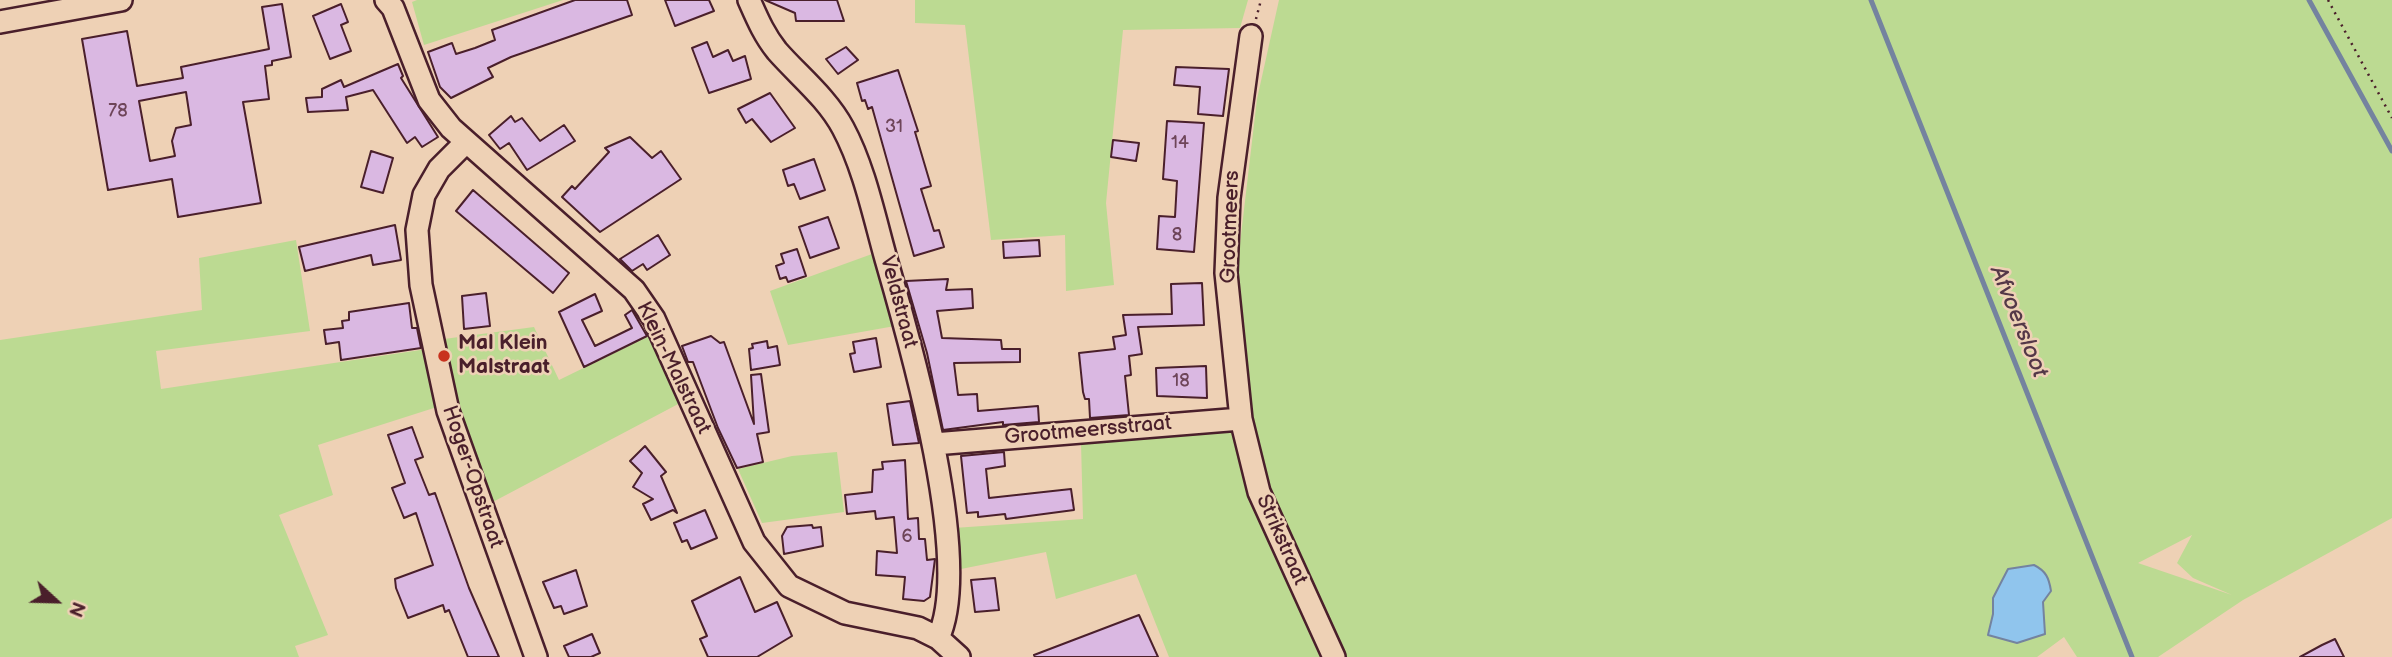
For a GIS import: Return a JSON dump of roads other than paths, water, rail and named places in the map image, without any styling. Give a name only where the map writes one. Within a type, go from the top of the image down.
[{"type":"street","points":[[0,22],[121,0]]},
{"type":"street","name":"Klein-Malstraat","points":[[386,0],[393,8],[429,100],[450,128],[634,290],[654,319],[754,542],[789,586],[845,613],[918,628],[938,638],[959,657]]},
{"type":"street","name":"Veldstraat","points":[[749,0],[762,31],[825,103],[843,128],[872,208],[934,444],[947,550],[946,621],[938,638]]},
{"type":"street","name":"Grootmeers","points":[[1241,419],[1226,273],[1229,198],[1251,36]]},
{"type":"street","name":"Hoger-Opstraat","points":[[466,142],[439,169],[424,195],[417,230],[421,285],[448,411],[536,657]]},
{"type":"street","name":"Grootmeersstraat","points":[[934,444],[1241,419]]},
{"type":"street","name":"Strikstraat","points":[[1241,419],[1259,492],[1334,657]]},
{"type":"water","points":[[2034,565],[2046,575],[2051,591],[2043,602],[2045,634],[2017,643],[1988,635],[1993,614],[1993,598],[2008,569]]},
{"type":"waterway","name":"Afvoersloot","points":[[1871,0],[2132,657]]},
{"type":"waterway","points":[[2309,0],[2392,151]]},
{"type":"place","name":"Mal Klein Malstraat","points":[[444,356]]}]
